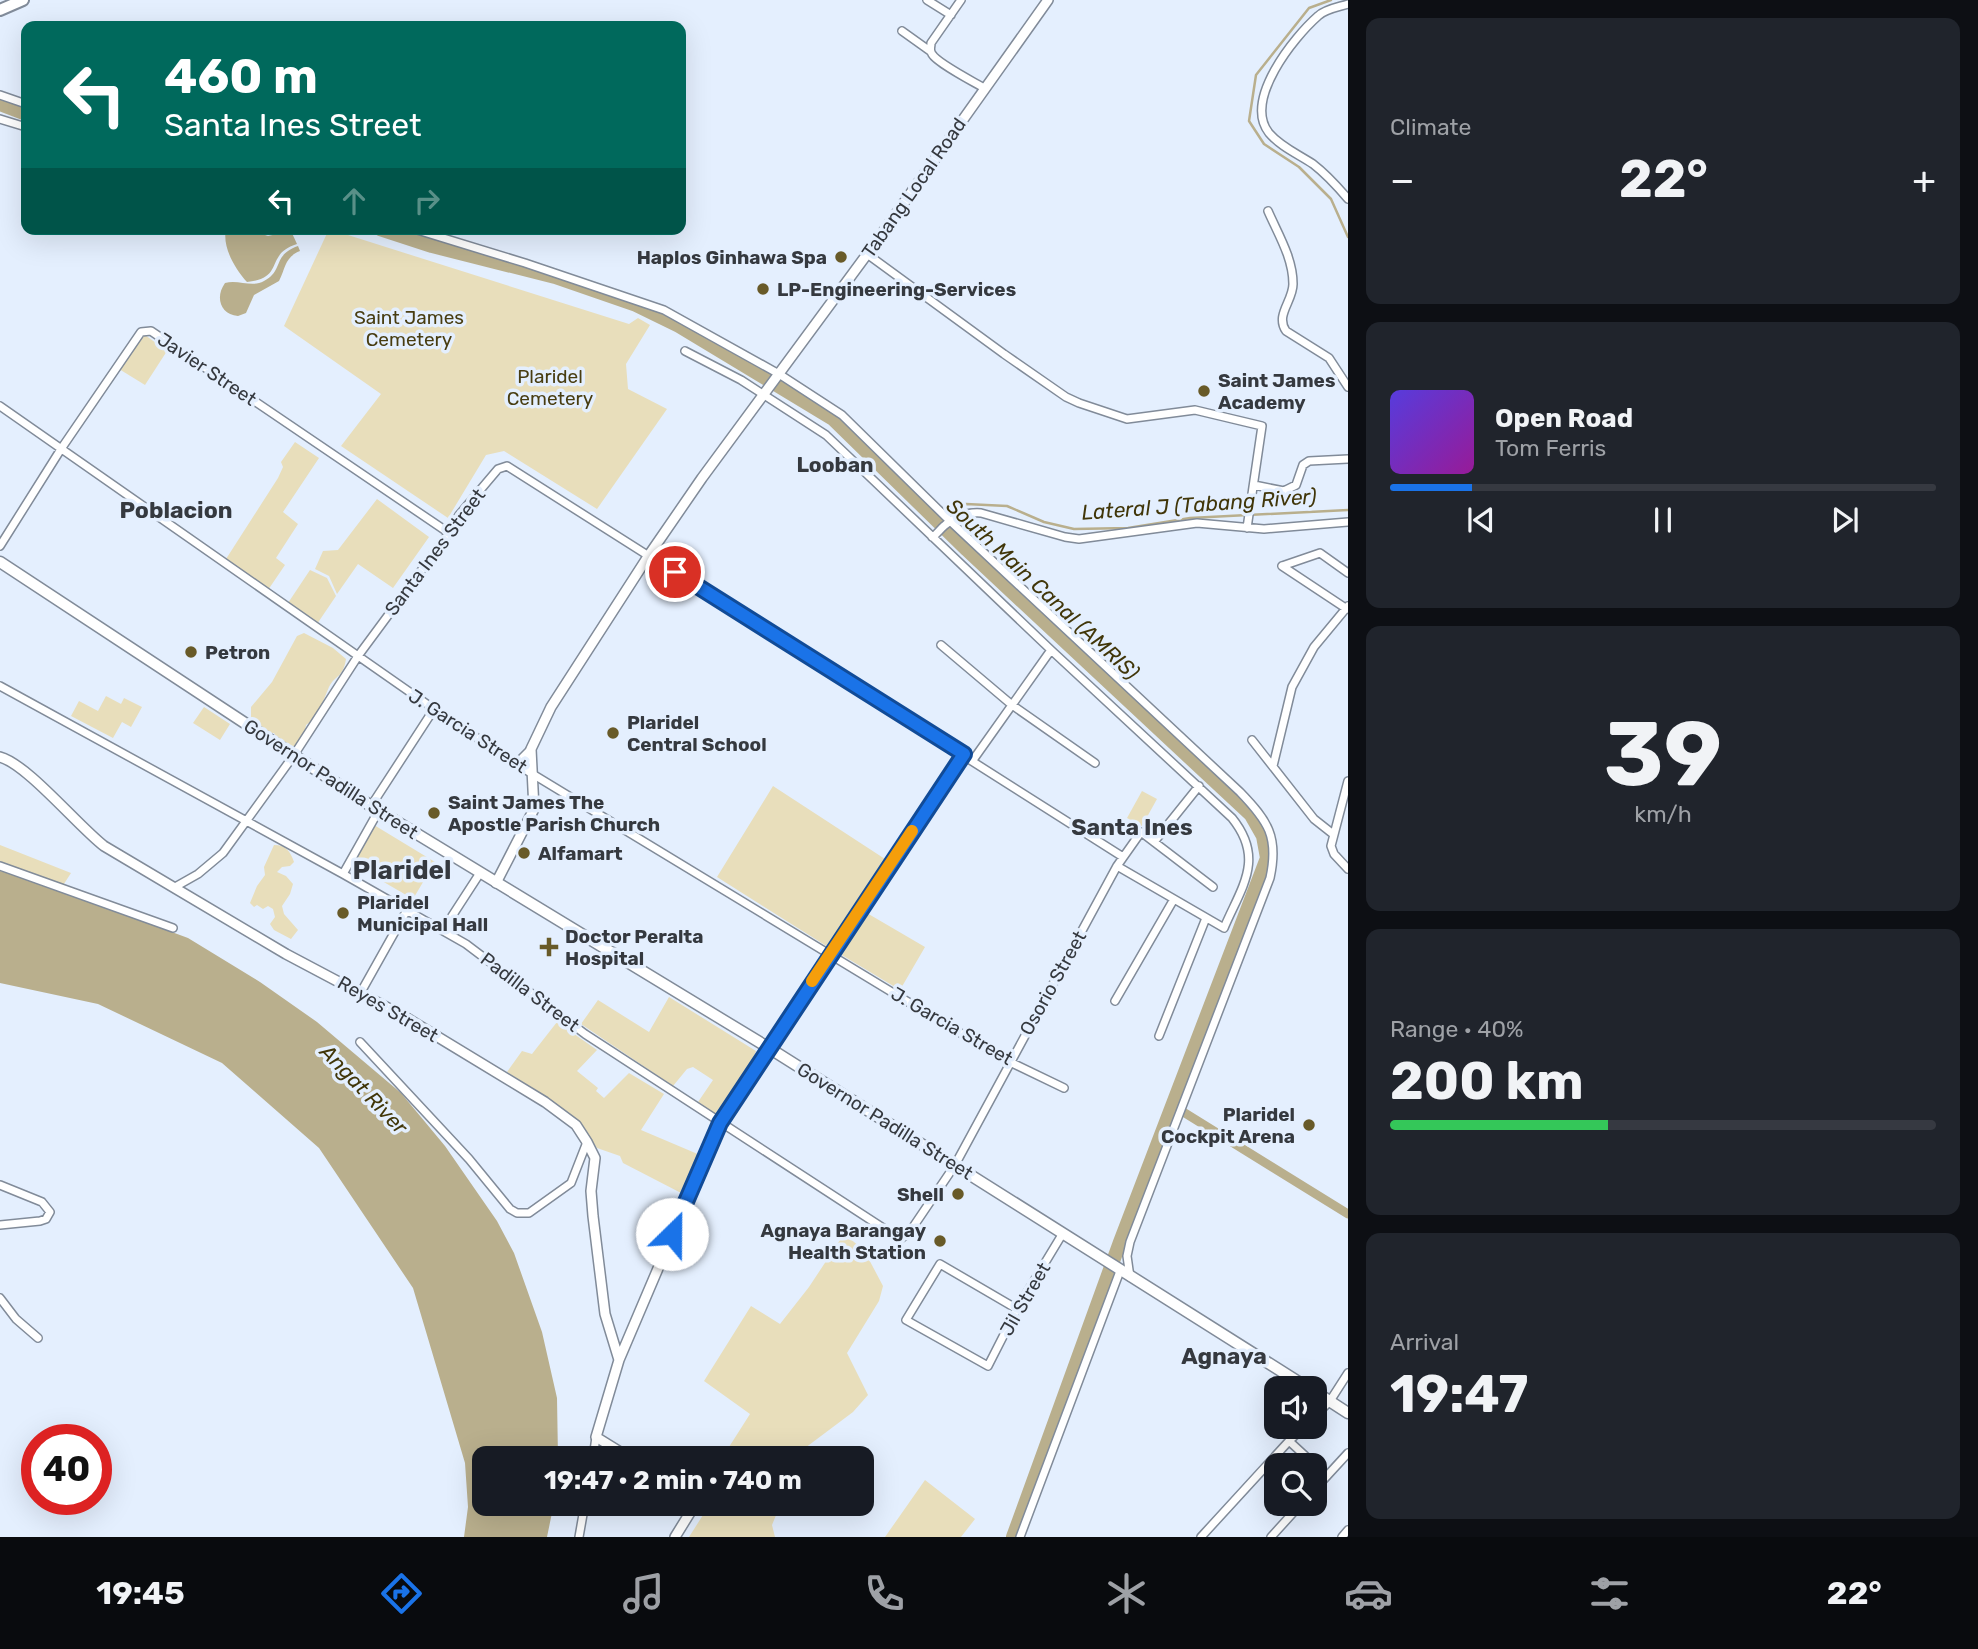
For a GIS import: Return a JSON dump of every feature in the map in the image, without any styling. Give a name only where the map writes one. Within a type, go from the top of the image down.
[{"type":"main road","points":[[0,10],[23,0]]},
{"type":"main road","name":"Governor Padilla Street","points":[[0,562],[375,808],[769,1048],[1289,1376]]},
{"type":"main road","points":[[1327,1399],[1348,1413]]},
{"type":"street","points":[[927,0],[951,15]]},
{"type":"street","points":[[930,51],[931,43],[961,0]]},
{"type":"street","name":"Tabang Local Road","points":[[531,748],[551,707],[702,478],[867,254],[1048,0]]},
{"type":"street","points":[[1348,4],[1320,14],[1302,33],[1272,74],[1264,92],[1262,114],[1268,131],[1288,149],[1314,165],[1348,198]]},
{"type":"street","points":[[902,31],[930,51],[932,56],[984,88]]},
{"type":"street","points":[[0,95],[21,102]]},
{"type":"street","points":[[0,119],[21,125]]},
{"type":"street","points":[[1268,211],[1292,267],[1293,288],[1282,317],[1282,325],[1286,331],[1329,358],[1348,387]]},
{"type":"street","points":[[434,235],[664,310],[842,415],[947,521],[1240,792],[1268,825],[1274,844],[1270,878],[1216,1012],[1130,1242],[1127,1256],[1130,1277]]},
{"type":"street","points":[[867,254],[1066,397],[1127,419],[1195,410],[1262,426],[1247,525]]},
{"type":"street","name":"Javier Street","points":[[0,546],[61,449],[141,332],[151,331],[449,533]]},
{"type":"street","points":[[685,351],[767,392],[826,435],[1051,650],[1199,786],[1243,832],[1250,861],[1245,880],[1224,928],[1117,866]]},
{"type":"street","name":"J. Garcia Street","points":[[0,407],[516,764],[1010,1062],[1064,1088]]},
{"type":"street","points":[[1254,485],[1284,491],[1296,485],[1303,465],[1309,461],[1348,460]]},
{"type":"street","name":"Santa Ines Street","points":[[175,887],[198,874],[223,853],[294,755],[358,656],[449,533],[459,515],[498,470],[507,466],[1123,856]]},
{"type":"street","points":[[934,536],[947,521],[970,512],[1079,539],[1198,523],[1295,527],[1348,522]]},
{"type":"street","points":[[1273,766],[1292,687],[1314,647],[1347,608],[1282,566],[1321,550],[1348,573]]},
{"type":"street","points":[[941,645],[1012,705],[1095,763]]},
{"type":"street","points":[[973,760],[1051,650]]},
{"type":"street","name":"Padilla Street","points":[[0,686],[466,944],[585,1034],[900,1239]]},
{"type":"street","points":[[343,874],[375,808],[434,709]]},
{"type":"street","points":[[1252,740],[1314,819],[1333,834]]},
{"type":"street","points":[[516,764],[531,748]]},
{"type":"street","points":[[496,883],[534,809],[531,748]]},
{"type":"street","points":[[595,1446],[619,1360],[720,1123],[964,754]]},
{"type":"street","name":"Reyes Street","points":[[0,757],[19,767],[104,846],[286,954],[361,992],[545,1102],[576,1125],[587,1142]]},
{"type":"street","points":[[1348,781],[1331,846],[1334,854],[1348,869]]},
{"type":"street","points":[[1199,786],[1154,842],[1213,887]]},
{"type":"street","name":"Osorio Street","points":[[900,1239],[909,1233],[955,1165],[1123,856],[1141,832],[1154,842]]},
{"type":"street","points":[[0,866],[173,928]]},
{"type":"street","points":[[443,930],[480,873]]},
{"type":"street","points":[[1115,1001],[1174,899]]},
{"type":"street","points":[[361,992],[407,910]]},
{"type":"street","points":[[1159,1036],[1206,918]]},
{"type":"street","points":[[360,1042],[469,1159],[510,1209],[517,1213],[528,1213],[571,1183],[587,1142]]},
{"type":"street","points":[[587,1142],[594,1158],[591,1191],[605,1314],[619,1360]]},
{"type":"street","points":[[0,1185],[42,1202],[50,1212],[46,1219],[40,1221],[0,1226]]},
{"type":"street","name":"Jil Street","points":[[1017,1309],[940,1264],[905,1320],[988,1366],[1017,1309],[1063,1233]]},
{"type":"street","points":[[1020,1537],[1120,1270]]},
{"type":"street","points":[[0,1298],[16,1319],[38,1338]]},
{"type":"street","points":[[1327,1404],[1348,1373]]},
{"type":"street","points":[[596,1437],[611,1446]]},
{"type":"street","points":[[1201,1537],[1289,1441],[1302,1453]]},
{"type":"street","points":[[1327,1476],[1348,1453]]},
{"type":"street","points":[[579,1537],[583,1516]]},
{"type":"street","points":[[675,1537],[687,1516]]},
{"type":"street","points":[[1271,1537],[1290,1516]]},
{"type":"street","points":[[1342,1537],[1348,1530]]},
{"type":"green space","points":[[326,235],[348,235],[629,324],[638,318],[650,325],[626,364],[628,389],[667,409],[597,509],[504,451],[486,455],[448,518],[341,446],[381,394],[284,326]]},
{"type":"green space","points":[[145,335],[167,351],[145,385],[119,369],[141,336]]},
{"type":"green space","points":[[295,442],[319,458],[283,512],[298,524],[276,558],[285,565],[268,590],[226,559],[278,478],[283,467],[281,462]]},
{"type":"green space","points":[[377,499],[429,537],[393,588],[358,564],[337,594],[329,576],[315,569],[323,551],[338,550]]},
{"type":"green space","points":[[310,570],[327,578],[336,596],[317,624],[288,603]]},
{"type":"green space","points":[[304,633],[333,648],[346,659],[343,670],[331,683],[317,713],[306,725],[304,737],[298,747],[284,743],[274,733],[269,733],[251,719],[251,707],[272,682],[297,636]]},
{"type":"green space","points":[[106,696],[121,704],[124,698],[142,707],[131,727],[122,722],[113,738],[71,716],[79,701],[98,711]]},
{"type":"green space","points":[[204,707],[230,724],[220,740],[193,723]]},
{"type":"green space","points":[[773,786],[885,859],[828,947],[717,877]]},
{"type":"green space","points":[[1142,791],[1157,799],[1142,826],[1127,818]]},
{"type":"green space","points":[[374,825],[435,862],[413,899],[351,863]]},
{"type":"green space","points":[[0,845],[71,873],[60,890],[0,871]]},
{"type":"green space","points":[[274,845],[287,849],[294,862],[277,872],[286,876],[293,884],[282,906],[284,914],[298,930],[291,939],[274,930],[270,924],[275,917],[273,909],[268,906],[263,909],[257,905],[254,907],[250,903],[265,875],[264,867]]},
{"type":"green space","points":[[860,909],[925,947],[900,990],[835,951]]},
{"type":"green space","points":[[669,997],[756,1051],[717,1115],[698,1102],[713,1080],[693,1067],[687,1069],[673,1086],[581,1024],[598,1000],[649,1032]]},
{"type":"green space","points":[[557,1022],[597,1050],[577,1071],[598,1088],[596,1091],[604,1098],[629,1073],[664,1094],[641,1130],[700,1155],[683,1194],[623,1163],[620,1156],[597,1148],[579,1121],[507,1072],[522,1051],[532,1054]]},
{"type":"green space","points":[[844,1234],[864,1250],[883,1286],[879,1301],[847,1353],[868,1395],[853,1412],[808,1446],[730,1446],[750,1414],[704,1381],[751,1306],[780,1324],[809,1287]]},
{"type":"green space","points":[[925,1480],[975,1519],[961,1537],[885,1537]]},
{"type":"green space","points":[[702,1516],[776,1516],[772,1525],[775,1537],[689,1537]]},
{"type":"water","points":[[293,235],[297,244],[281,254],[267,276],[247,282],[230,257],[225,236]]},
{"type":"water","points":[[298,246],[300,251],[289,259],[279,281],[254,295],[246,313],[232,315],[223,308],[220,294],[225,283],[255,284],[264,281],[274,273],[281,258]]},
{"type":"water","name":"Angat River","points":[[0,871],[188,938],[260,982],[317,1022],[401,1093],[445,1146],[497,1221],[514,1253],[542,1332],[557,1398],[558,1446],[472,1446],[472,1516],[551,1516],[547,1537],[464,1537],[468,1507],[465,1463],[413,1288],[319,1148],[222,1063],[98,1004],[0,983]]},
{"type":"waterway","name":"Lateral J (Tabang River)","points":[[1331,0],[1309,8],[1256,75],[1249,121],[1264,144],[1299,167],[1331,199],[1348,237]]},
{"type":"waterway","name":"South Main Canal (AMRIS)","points":[[0,104],[21,112]]},
{"type":"waterway","name":"South Main Canal (AMRIS)","points":[[398,235],[555,277],[636,305],[679,326],[833,419],[967,550],[1251,815],[1263,836],[1267,858],[1120,1242],[1013,1537]]},
{"type":"waterway","name":"Lateral J (Tabang River)","points":[[945,511],[966,504],[1007,506],[1044,522],[1074,529],[1128,528],[1190,518],[1348,510]]},
{"type":"waterway","points":[[1172,1105],[1348,1214]]},
{"type":"slow traffic","points":[[812,981],[912,831]]},
{"type":"place","name":"Haplos Ginhawa Spa","points":[[841,257]]},
{"type":"place","name":"LP-Engineering-Services","points":[[763,289]]},
{"type":"place","name":"Saint James Academy","points":[[1204,391]]},
{"type":"place","name":"Petron","points":[[191,652]]},
{"type":"place","name":"Plaridel Central School","points":[[613,733]]},
{"type":"place","name":"Saint James The Apostle Parish Church","points":[[434,813]]},
{"type":"place","name":"Alfamart","points":[[524,853]]},
{"type":"place","name":"Plaridel Municipal Hall","points":[[343,913]]},
{"type":"place","name":"Doctor Peralta Hospital","points":[[549,947]]},
{"type":"place","name":"Plaridel Cockpit Arena","points":[[1309,1125]]},
{"type":"place","name":"Shell","points":[[958,1194]]},
{"type":"place","name":"Agnaya Barangay Health Station","points":[[940,1241]]},
{"type":"district","name":"Looban","points":[[835,464]]},
{"type":"district","name":"Poblacion","points":[[176,510]]},
{"type":"district","name":"Santa Ines","points":[[1132,827]]},
{"type":"district","name":"Plaridel","points":[[402,870]]},
{"type":"district","name":"Agnaya","points":[[1224,1356]]},
{"type":"route","points":[[672,1234],[720,1123],[964,754],[675,572]]},
{"type":"park label","name":"Saint James Cemetery","points":[[409,328]]},
{"type":"park label","name":"Plaridel Cemetery","points":[[550,387]]}]
